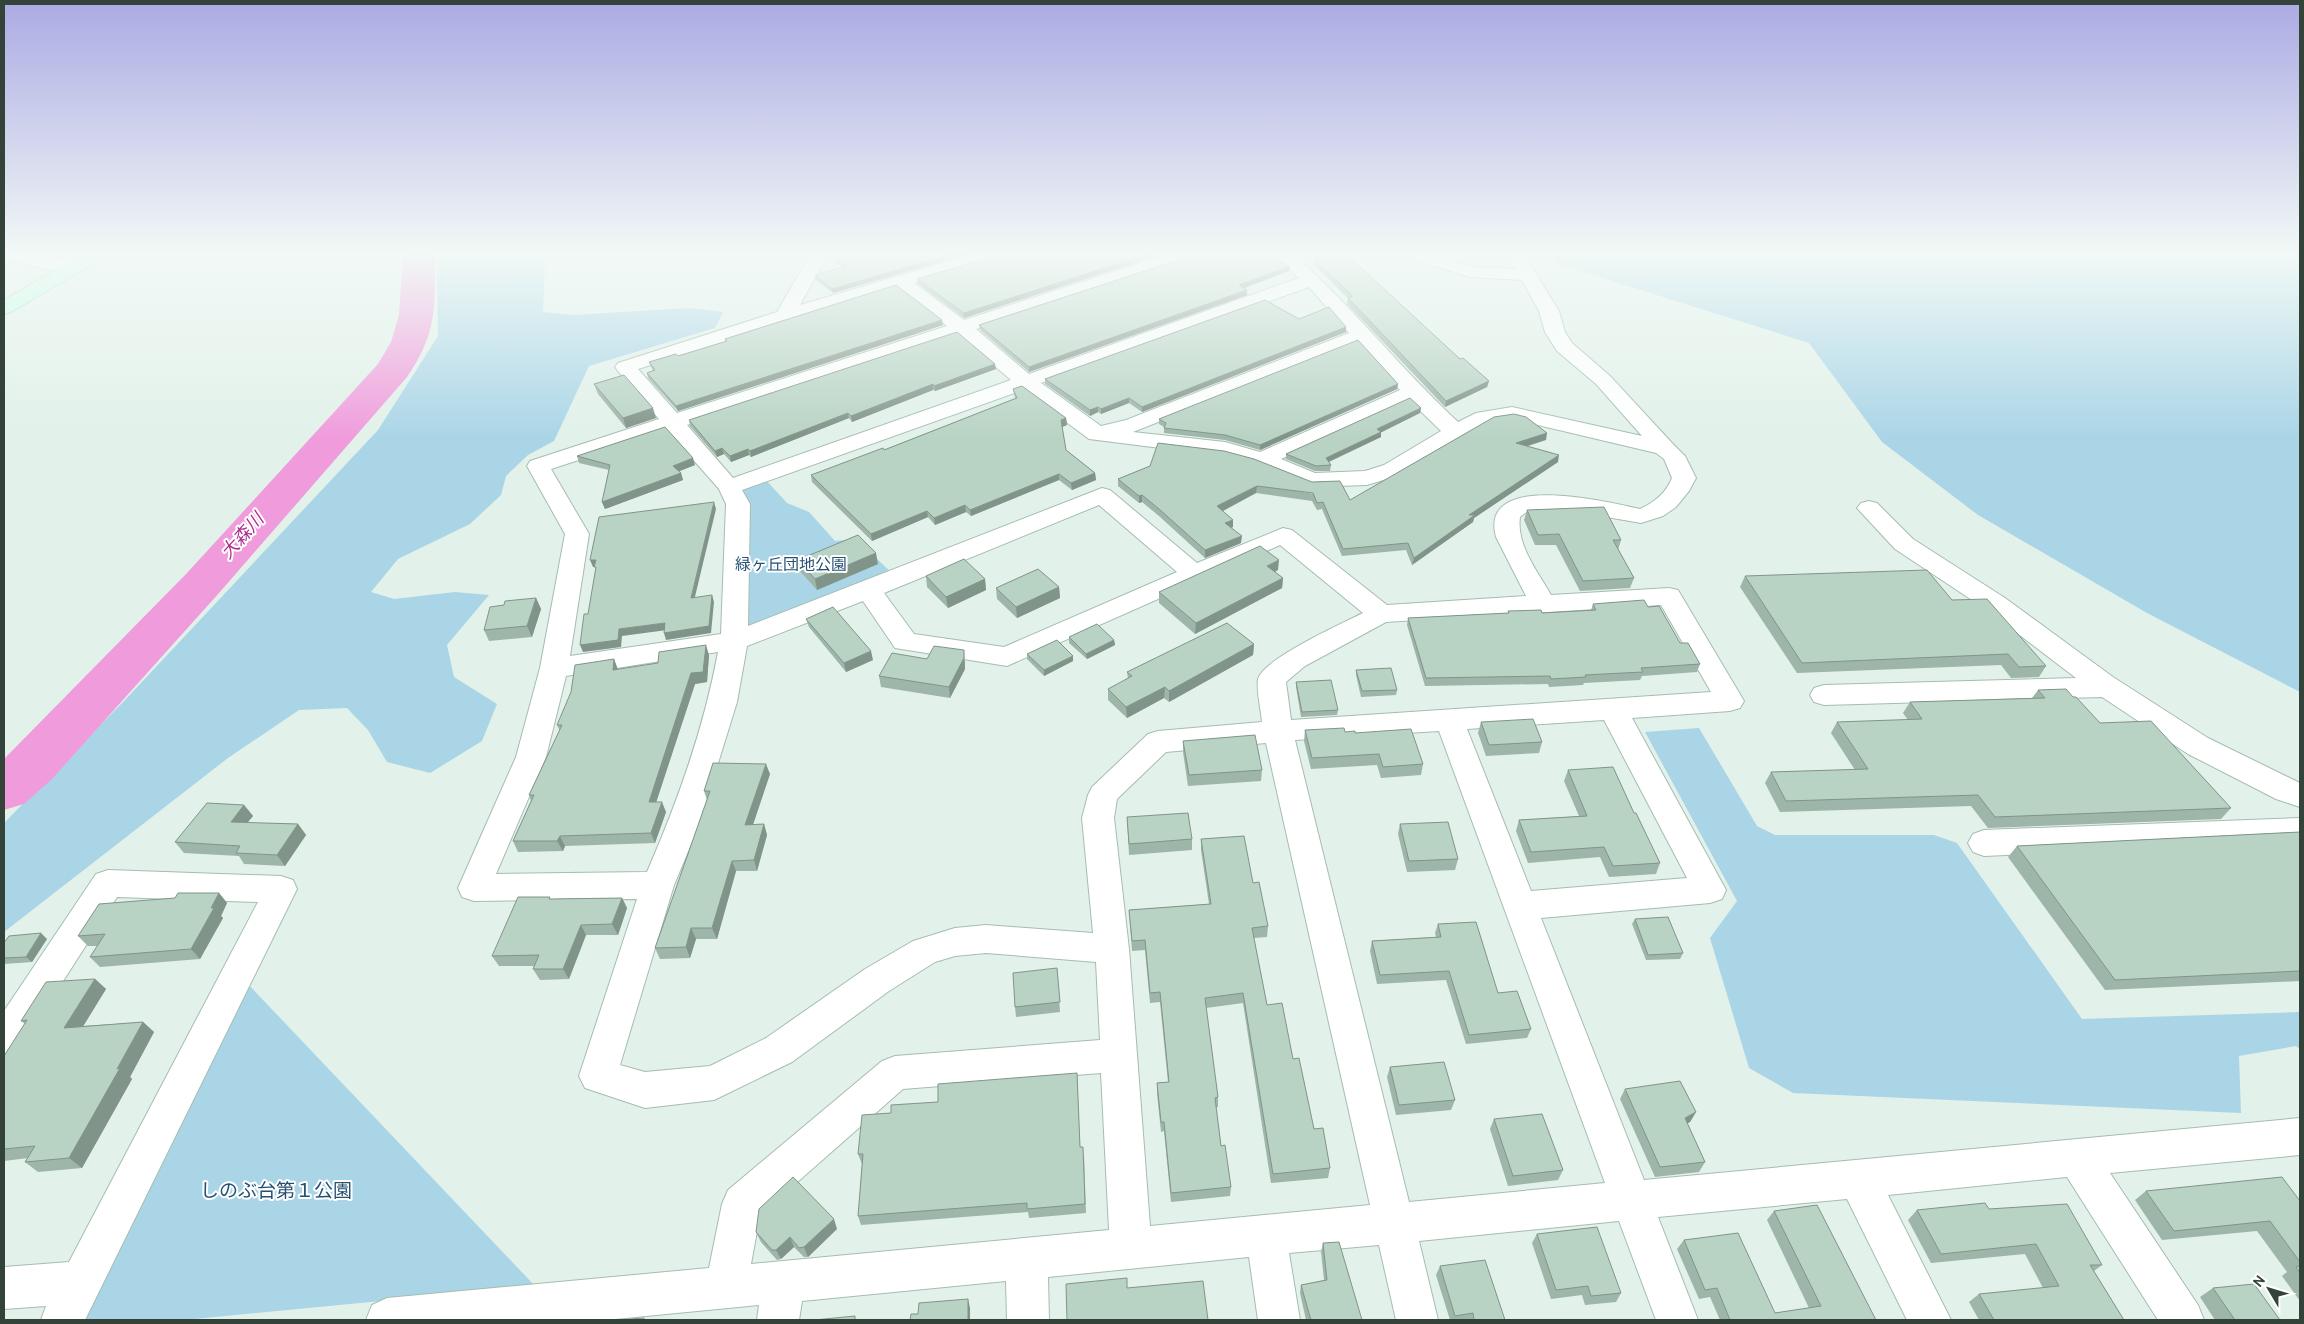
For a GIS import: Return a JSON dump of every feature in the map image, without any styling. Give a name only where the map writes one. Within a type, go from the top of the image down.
[{"type":"street","points":[[788,315],[625,367],[670,422],[729,487],[738,504],[734,641],[723,702],[682,828],[658,885],[598,1076],[645,1090],[714,1083],[779,1050],[878,980],[926,951],[955,942],[986,939],[1112,949]]},
{"type":"street","points":[[944,315],[1026,382],[1097,434],[1225,449],[1262,458],[1312,480],[1367,478],[1392,470],[1455,432],[1484,418],[1512,413],[1664,448]]},
{"type":"street","points":[[658,885],[474,888],[531,757],[554,668],[577,534],[538,466],[1002,315]]},
{"type":"street","points":[[729,487],[1214,315]]},
{"type":"street","points":[[1343,315],[1413,392],[1455,432]]},
{"type":"street","points":[[1544,605],[1511,544],[1506,527],[1507,515],[1515,508],[1526,503],[1552,501],[1642,516],[1654,512],[1676,493],[1684,478],[1674,456],[1664,448],[1603,380],[1564,347],[1555,332],[1550,315]]},
{"type":"street","points":[[1097,434],[1133,425],[1361,335]]},
{"type":"street","points":[[1262,458],[1413,392]]},
{"type":"street","points":[[554,668],[734,641],[868,590],[1102,495],[1193,573]]},
{"type":"street","points":[[1869,508],[1904,544],[1996,604],[2108,687],[2198,746],[2287,791],[2300,795]]},
{"type":"street","points":[[868,590],[905,642],[1007,657],[1193,573],[1283,535],[1382,614]]},
{"type":"street","points":[[1131,1249],[1112,949],[1098,818],[1103,796],[1158,742],[1278,731],[1730,701],[1669,596],[1382,614],[1295,659],[1272,679],[1278,731],[1417,1320]]},
{"type":"street","points":[[1824,695],[2108,687]]},
{"type":"street","points":[[1520,906],[1710,890],[1613,709]]},
{"type":"street","points":[[1450,720],[1678,1320]]},
{"type":"street","points":[[1984,843],[2300,830]]},
{"type":"street","points":[[4,1041],[108,883],[281,890],[62,1320]]},
{"type":"street","points":[[726,1288],[742,1204],[894,1073],[1119,1055]]},
{"type":"street","points":[[387,1320],[538,1313],[726,1288],[781,1301],[1027,1258],[2077,1158],[2298,1140]]},
{"type":"street","points":[[2077,1158],[2183,1320]]},
{"type":"street","points":[[1858,1179],[1930,1320]]},
{"type":"street","points":[[1266,1236],[1279,1320]]},
{"type":"street","points":[[1027,1258],[1028,1320]]},
{"type":"street","points":[[4,1288],[81,1282]]},
{"type":"green space","points":[[438,315],[722,315],[715,328],[589,366],[554,441],[528,455],[506,476],[501,495],[470,524],[398,559],[371,592],[394,599],[455,592],[489,595],[447,645],[454,677],[497,704],[482,741],[430,773],[387,762],[368,730],[347,708],[299,710],[228,758],[4,932],[4,823],[125,700],[378,430],[438,336]]},
{"type":"green space","points":[[1719,315],[2300,315],[2300,692],[2147,613],[1978,515],[1882,442],[1809,343]]},
{"type":"green space","name":"緑ヶ丘団地公園","points":[[764,478],[787,503],[809,512],[835,541],[856,539],[894,575],[742,633],[737,488]]},
{"type":"green space","points":[[1699,728],[1757,826],[1775,835],[1934,835],[1957,843],[2082,1019],[2300,1012],[2300,1049],[2296,1046],[2239,1056],[2241,1113],[1793,1093],[1749,1068],[1710,938],[1737,901],[1645,732]]},
{"type":"green space","name":"しのぶ台第１公園","points":[[245,981],[535,1286],[184,1320],[76,1320]]},
{"type":"building","points":[[802,315],[935,315],[942,320],[676,406],[647,373],[655,370],[649,362],[676,354],[678,356],[727,341],[725,339]]},
{"type":"building","points":[[1010,315],[1177,315],[1029,367],[979,325]]},
{"type":"building","points":[[1224,315],[1291,315],[1299,319],[1310,315],[1336,315],[1346,327],[1142,407],[1129,398],[1101,409],[1098,407],[1090,410],[1045,379]]},
{"type":"building","points":[[1364,315],[1412,315],[1460,359],[1463,358],[1489,381],[1446,401]]},
{"type":"building","points":[[957,332],[995,364],[934,386],[933,384],[851,416],[848,413],[750,451],[748,449],[730,456],[722,448],[715,451],[689,420]]},
{"type":"building","points":[[1358,340],[1398,384],[1260,445],[1225,435],[1164,428],[1166,423],[1159,419]]},
{"type":"building","points":[[624,375],[653,408],[623,418],[594,384]]},
{"type":"building","points":[[1022,386],[1066,418],[1061,420],[1066,450],[1095,473],[1071,483],[1059,474],[970,510],[965,505],[934,518],[927,511],[871,534],[811,475],[883,448],[884,450],[1017,398],[1013,389]]},
{"type":"building","points":[[1410,398],[1421,408],[1377,429],[1381,432],[1326,458],[1331,465],[1316,466],[1286,454]]},
{"type":"building","points":[[1514,414],[1526,417],[1547,433],[1516,443],[1559,455],[1469,515],[1475,515],[1414,558],[1408,543],[1343,549],[1323,502],[1317,503],[1313,493],[1257,486],[1217,506],[1233,520],[1225,523],[1242,536],[1205,550],[1142,495],[1139,496],[1118,479],[1150,466],[1158,443],[1224,451],[1254,459],[1312,482],[1340,481],[1350,500],[1494,417]]},
{"type":"building","points":[[665,427],[693,458],[673,466],[681,473],[602,502],[610,465],[577,456]]},
{"type":"building","points":[[714,502],[691,598],[712,595],[709,626],[664,633],[665,623],[619,629],[618,640],[580,645],[584,614],[588,614],[596,567],[594,567],[596,560],[590,560],[599,517]]},
{"type":"building","points":[[1604,507],[1621,540],[1613,540],[1634,578],[1583,581],[1559,534],[1538,535],[1527,510]]},
{"type":"building","points":[[858,535],[876,553],[815,579],[798,560]]},
{"type":"building","points":[[1260,546],[1279,560],[1267,566],[1283,578],[1196,623],[1159,592]]},
{"type":"building","points":[[964,559],[985,579],[946,597],[926,576]]},
{"type":"building","points":[[1038,569],[1059,587],[1016,607],[996,588]]},
{"type":"building","points":[[1927,570],[1952,600],[1987,599],[2046,666],[2019,667],[2008,654],[1802,663],[1745,576]]},
{"type":"building","points":[[536,598],[527,626],[484,630],[490,607],[504,605],[505,601]]},
{"type":"building","points":[[1644,600],[1648,607],[1659,606],[1680,643],[1688,643],[1700,664],[1641,668],[1643,672],[1551,679],[1550,676],[1426,678],[1408,618],[1509,613],[1508,611],[1541,610],[1542,613],[1596,610],[1593,604]]},
{"type":"building","points":[[833,607],[871,651],[844,663],[806,619]]},
{"type":"building","points":[[1227,623],[1254,644],[1169,691],[1165,687],[1126,707],[1108,689],[1132,676],[1127,672]]},
{"type":"building","points":[[1097,624],[1114,640],[1086,654],[1069,637]]},
{"type":"building","points":[[1057,640],[1073,656],[1044,670],[1027,654]]},
{"type":"building","points":[[706,645],[703,672],[691,673],[649,802],[662,802],[651,833],[560,836],[557,841],[513,841],[534,795],[529,795],[562,725],[557,725],[571,692],[575,665],[614,659],[613,670],[658,663],[659,652]]},
{"type":"building","points":[[934,646],[964,650],[964,658],[949,687],[879,676],[892,653],[927,659]]},
{"type":"building","points":[[1391,668],[1397,690],[1362,691],[1356,670]]},
{"type":"building","points":[[1331,680],[1338,710],[1302,712],[1296,682]]},
{"type":"building","points":[[2066,689],[2100,723],[2151,721],[2231,808],[1995,817],[1978,795],[1786,801],[1771,772],[1868,769],[1837,722],[1922,719],[1910,702],[2045,698],[2038,690]]},
{"type":"building","points":[[1533,719],[1542,742],[1489,745],[1481,722]]},
{"type":"building","points":[[1344,728],[1345,732],[1355,731],[1355,733],[1411,729],[1423,764],[1383,767],[1379,754],[1312,758],[1305,730]]},
{"type":"building","points":[[1255,735],[1262,770],[1189,775],[1183,741]]},
{"type":"building","points":[[713,763],[766,764],[745,825],[764,824],[754,860],[732,861],[712,928],[691,928],[686,947],[655,948],[710,791],[704,791]]},
{"type":"building","points":[[1613,767],[1660,863],[1613,866],[1604,847],[1531,852],[1519,820],[1587,816],[1568,770]]},
{"type":"building","points":[[207,803],[244,805],[231,822],[298,824],[277,855],[236,853],[240,846],[175,842]]},
{"type":"building","points":[[1188,813],[1192,839],[1129,844],[1127,817]]},
{"type":"building","points":[[1448,822],[1458,859],[1409,861],[1400,824]]},
{"type":"building","points":[[2300,832],[2300,971],[2115,980],[2017,846]]},
{"type":"building","points":[[1244,836],[1253,883],[1259,882],[1268,926],[1252,928],[1267,1005],[1282,1003],[1293,1059],[1299,1058],[1314,1129],[1323,1128],[1330,1168],[1273,1174],[1243,993],[1205,998],[1218,1097],[1215,1098],[1221,1146],[1225,1145],[1231,1187],[1171,1193],[1164,1122],[1161,1122],[1157,1083],[1169,1082],[1160,992],[1150,993],[1145,940],[1132,941],[1129,910],[1211,904],[1201,839]]},
{"type":"building","points":[[178,893],[219,893],[211,908],[214,908],[191,949],[90,957],[105,934],[78,936],[99,904],[175,898]]},
{"type":"building","points":[[518,897],[550,897],[549,899],[622,898],[612,924],[581,925],[563,969],[533,969],[539,955],[492,956]]},
{"type":"building","points":[[1668,917],[1683,953],[1648,955],[1635,919]]},
{"type":"building","points":[[1476,922],[1498,993],[1517,991],[1531,1029],[1469,1035],[1449,971],[1380,975],[1372,941],[1441,937],[1438,924]]},
{"type":"building","points":[[41,933],[26,957],[4,958],[4,943],[9,936]]},
{"type":"building","points":[[1057,968],[1060,1002],[1015,1007],[1013,973]]},
{"type":"building","points":[[95,979],[64,1028],[143,1022],[117,1069],[120,1068],[69,1158],[25,1162],[35,1146],[4,1149],[4,1056],[27,1020],[21,1021],[46,982]]},
{"type":"building","points":[[1444,1062],[1455,1100],[1399,1105],[1390,1067]]},
{"type":"building","points":[[1077,1073],[1080,1147],[1083,1147],[1085,1204],[1027,1209],[1027,1203],[858,1216],[863,1154],[858,1154],[862,1115],[891,1113],[891,1105],[938,1102],[938,1084]]},
{"type":"building","points":[[1680,1081],[1696,1112],[1685,1118],[1705,1162],[1660,1167],[1625,1089]]},
{"type":"building","points":[[1542,1114],[1563,1170],[1513,1176],[1494,1119]]},
{"type":"building","points":[[793,1177],[834,1219],[804,1247],[799,1248],[790,1237],[776,1250],[772,1250],[756,1232],[759,1209]]},
{"type":"building","points":[[2282,1177],[2300,1201],[2300,1262],[2270,1221],[2174,1231],[2146,1191]]},
{"type":"building","points":[[1985,1203],[1989,1209],[2067,1204],[2102,1265],[2090,1265],[2124,1320],[1994,1320],[1979,1294],[2059,1286],[2036,1244],[1941,1254],[1917,1210]]},
{"type":"building","points":[[1817,1205],[1876,1320],[1730,1320],[1717,1288],[1705,1290],[1684,1240],[1738,1233],[1775,1313],[1821,1306],[1774,1211]]},
{"type":"building","points":[[1597,1227],[1621,1293],[1591,1296],[1588,1286],[1556,1290],[1537,1234]]},
{"type":"building","points":[[1339,1242],[1362,1320],[1311,1320],[1301,1285],[1327,1280],[1323,1243]]},
{"type":"building","points":[[1485,1260],[1505,1320],[1474,1320],[1473,1313],[1455,1316],[1440,1266]]},
{"type":"building","points":[[1127,1278],[1127,1288],[1203,1281],[1208,1320],[1067,1320],[1066,1284]]},
{"type":"building","points":[[2254,1284],[2280,1320],[2235,1320],[2213,1288]]},
{"type":"building","points":[[968,1299],[968,1320],[910,1320],[911,1314],[918,1314],[919,1303]]},
{"type":"building","points":[[855,1316],[855,1320],[814,1320]]},
{"type":"building","points":[[644,1318],[644,1320],[619,1320]]},
{"type":"waterway","name":"大森川","points":[[4,789],[33,765],[203,583],[394,369],[409,342],[417,315]]}]
